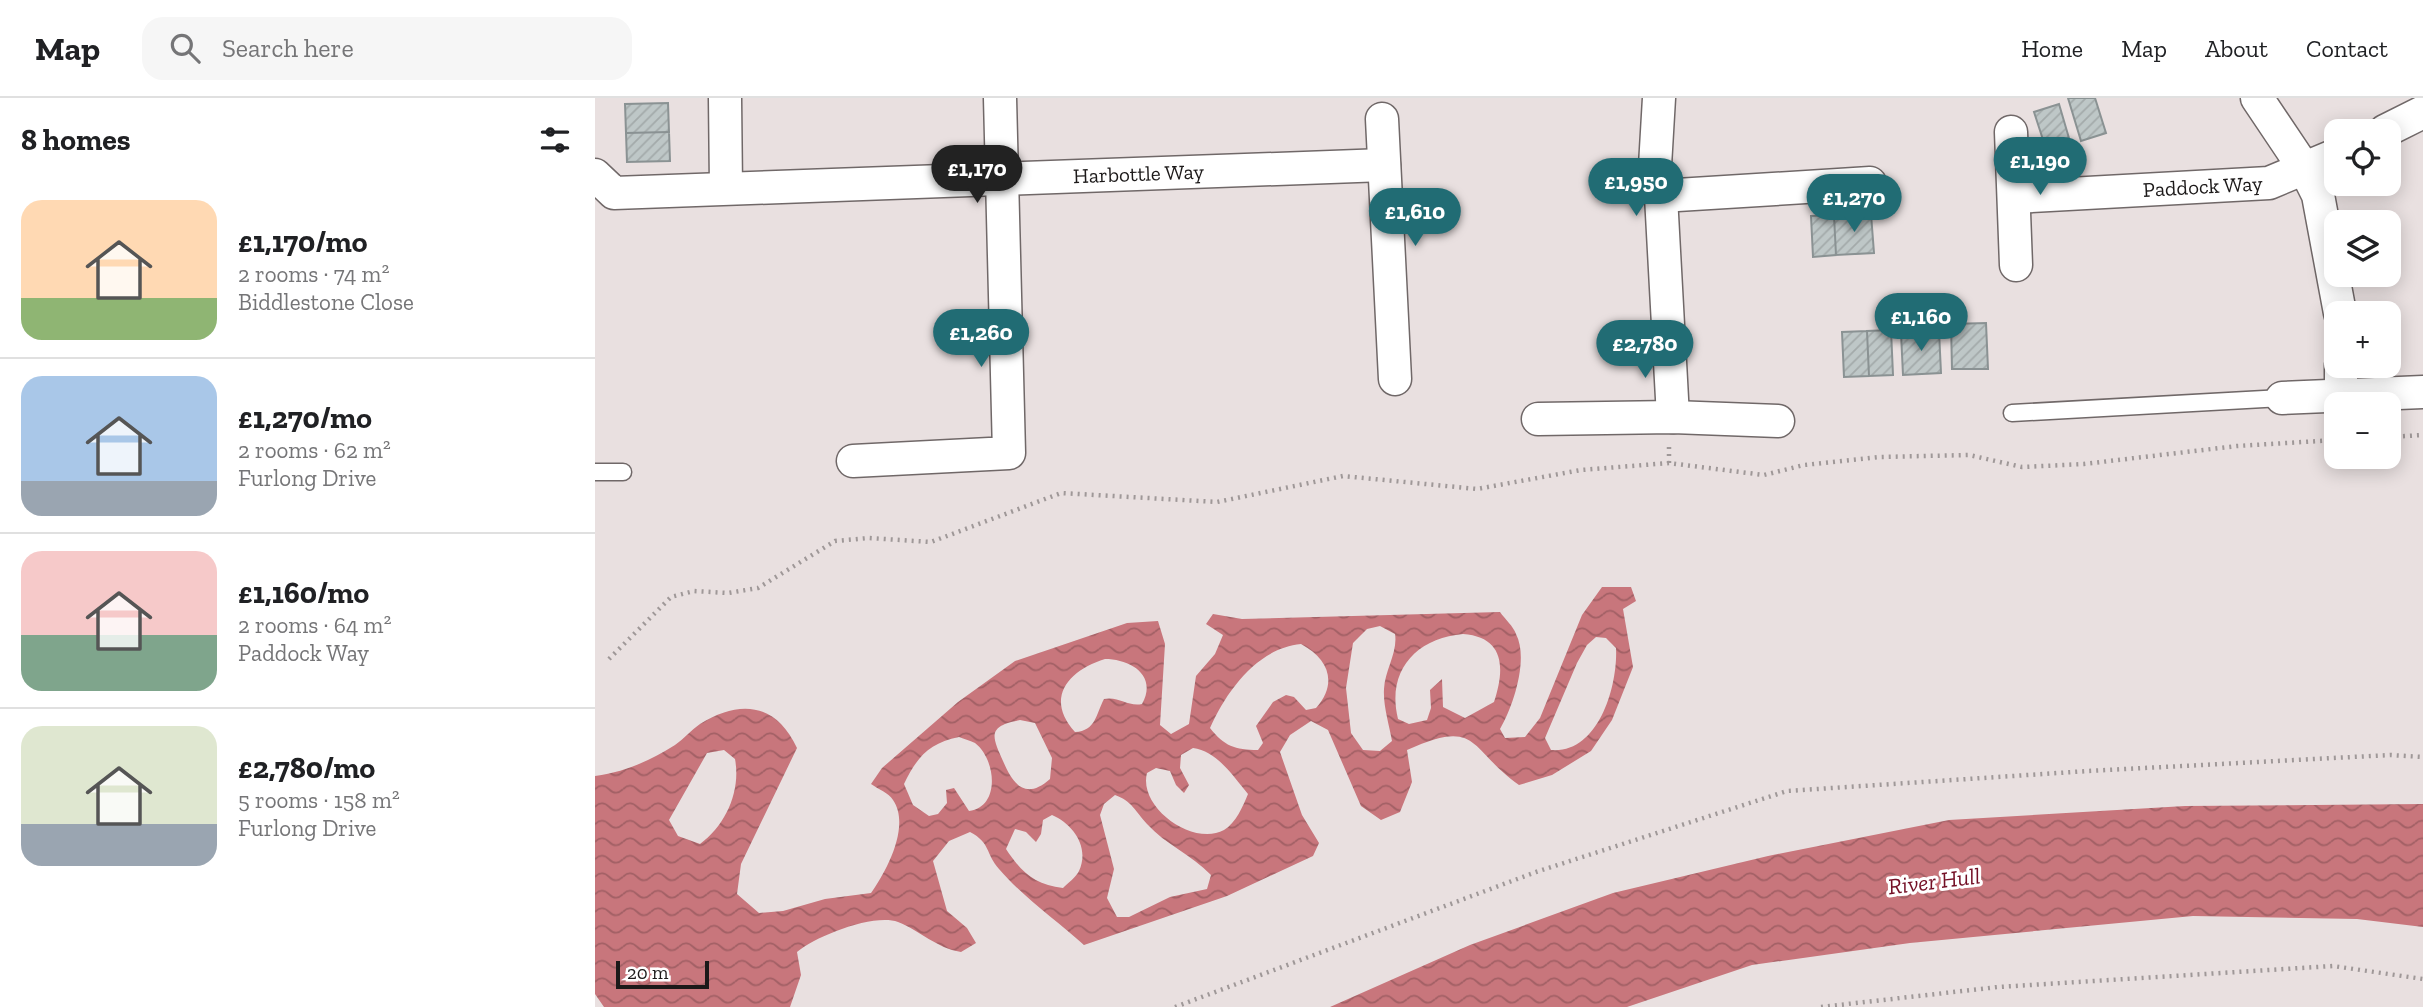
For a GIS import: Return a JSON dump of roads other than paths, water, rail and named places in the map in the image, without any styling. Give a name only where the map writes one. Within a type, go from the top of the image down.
[{"type":"street","points":[[725,98],[726,187]]},
{"type":"street","points":[[853,461],[1009,453],[1000,98]]},
{"type":"street","points":[[1659,98],[1655,166],[1661,196],[1673,418]]},
{"type":"street","points":[[2257,98],[2306,170],[2318,195],[2338,301]]},
{"type":"street","points":[[2401,123],[2423,112]]},
{"type":"street","points":[[1382,119],[1395,379]]},
{"type":"street","points":[[2011,132],[2016,265]]},
{"type":"street","name":"Paddock Way","points":[[2014,197],[2238,187],[2269,183],[2324,161]]},
{"type":"street","name":"Harbottle Way","points":[[595,175],[614,193],[1384,166]]},
{"type":"street","points":[[1661,196],[1870,183]]},
{"type":"street","points":[[2282,398],[2341,380],[2423,392]]},
{"type":"street","points":[[1538,419],[1673,418],[1778,421]]},
{"type":"lane","points":[[2012,413],[2282,398]]},
{"type":"lane","points":[[595,472],[623,472]]},
{"type":"water","points":[[1602,587],[1631,587],[1636,601],[1623,609],[1633,667],[1612,720],[1591,751],[1552,775],[1519,785],[1471,742],[1461,737],[1448,736],[1407,750],[1412,782],[1400,812],[1381,820],[1361,806],[1328,730],[1311,721],[1290,735],[1280,752],[1302,815],[1319,843],[1313,856],[1227,896],[1084,945],[1008,879],[985,844],[970,832],[949,841],[933,861],[947,911],[967,928],[976,943],[961,952],[944,947],[898,922],[875,921],[831,933],[797,952],[801,975],[790,1007],[604,1007],[595,994],[595,776],[627,769],[656,756],[715,716],[743,709],[768,714],[779,722],[797,748],[741,864],[737,894],[759,913],[783,911],[825,899],[871,893],[889,861],[899,823],[898,811],[891,798],[871,784],[882,768],[958,702],[1015,661],[1127,623],[1158,621],[1165,644],[1160,725],[1171,734],[1189,724],[1196,676],[1215,654],[1223,635],[1206,624],[1213,614],[1242,619],[1500,612],[1515,631],[1521,656],[1518,683],[1500,729],[1505,738],[1525,737],[1540,718],[1582,615]],"holes":[[[1380,626],[1395,634],[1395,648],[1384,689],[1392,741],[1380,751],[1363,750],[1351,733],[1346,688],[1353,643],[1367,629]],[[1463,634],[1487,641],[1494,648],[1500,667],[1494,702],[1465,718],[1443,707],[1442,679],[1430,690],[1431,708],[1427,720],[1409,724],[1398,719],[1395,701],[1401,672],[1419,650],[1432,642]],[[1596,637],[1606,638],[1616,648],[1609,698],[1593,729],[1582,741],[1568,748],[1551,750],[1545,738],[1587,645]],[[1301,644],[1324,664],[1327,690],[1316,708],[1306,710],[1294,697],[1286,695],[1273,702],[1256,726],[1263,743],[1258,750],[1236,748],[1225,743],[1210,728],[1225,699],[1258,662],[1285,647]],[[1105,659],[1132,666],[1144,677],[1146,694],[1142,704],[1104,699],[1091,725],[1075,732],[1066,720],[1061,697],[1065,687],[1081,670]],[[1020,720],[1035,723],[1052,758],[1050,779],[1034,789],[1027,789],[1016,783],[996,744],[995,733],[1002,725]],[[959,737],[975,743],[982,750],[991,770],[992,782],[986,801],[979,808],[969,811],[954,788],[946,790],[947,803],[938,814],[929,816],[913,805],[904,784],[919,759],[940,743]],[[1193,748],[1217,759],[1248,794],[1239,814],[1228,827],[1211,834],[1198,833],[1171,821],[1159,810],[1146,786],[1147,773],[1156,768],[1170,771],[1176,785],[1184,793],[1189,785],[1180,768],[1181,755]],[[724,750],[735,759],[736,771],[733,795],[724,817],[700,844],[678,836],[669,820],[707,753]],[[1115,795],[1125,800],[1154,831],[1211,875],[1207,889],[1170,897],[1129,917],[1117,917],[1107,898],[1114,869],[1100,815],[1104,804]],[[1052,815],[1073,830],[1081,845],[1082,862],[1078,873],[1063,888],[1044,884],[1030,876],[1006,849],[1015,829],[1026,832],[1036,842],[1041,834],[1043,820]]]},
{"type":"water","name":"River Hull","points":[[2423,804],[2423,927],[2357,919],[2193,916],[1910,943],[1752,965],[1627,1007],[1330,1007],[1470,945],[1613,893],[1768,856],[1949,820],[2185,806]]}]
